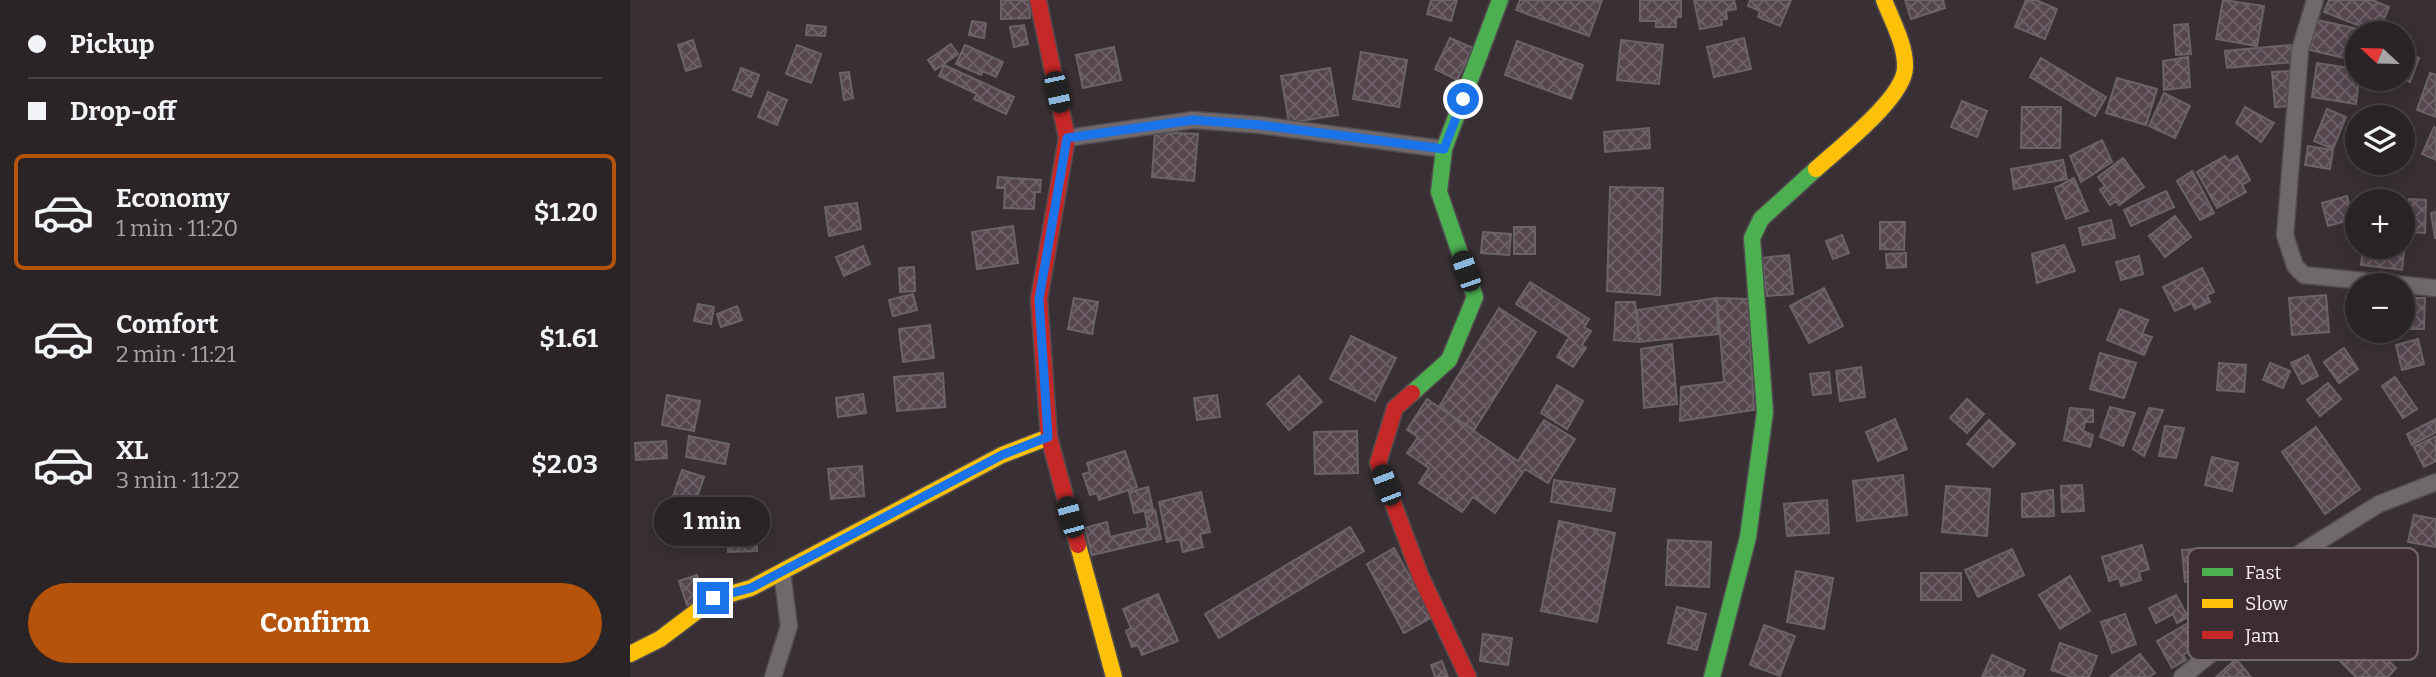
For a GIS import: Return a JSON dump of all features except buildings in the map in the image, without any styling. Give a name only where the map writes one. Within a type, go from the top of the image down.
[{"type":"street","points":[[1038,0],[1067,138],[1039,299],[1048,437],[1114,677]]},
{"type":"street","points":[[1468,677],[1420,575],[1378,463],[1395,408],[1449,360],[1475,297],[1439,192],[1444,149],[1500,0]]},
{"type":"street","points":[[1712,677],[1748,537],[1765,412],[1752,238],[1761,219],[1882,108],[1900,86],[1905,68],[1901,43],[1884,0]]},
{"type":"street","points":[[2315,0],[2300,50],[2285,235],[2295,266],[2304,275],[2436,288]]},
{"type":"street","points":[[1067,138],[1193,120],[1260,125],[1444,149]]},
{"type":"street","points":[[630,654],[660,639],[713,598],[751,588],[1002,455],[1048,437]]},
{"type":"street","points":[[2308,548],[2379,504],[2436,482]]},
{"type":"street","points":[[773,677],[789,626],[782,572]]},
{"type":"street","points":[[2182,677],[2203,660]]},
{"type":"traffic: fast","points":[[1412,393],[1449,360],[1475,297],[1439,192],[1444,149],[1500,0]]},
{"type":"traffic: fast","points":[[1712,677],[1748,537],[1765,412],[1752,238],[1761,219],[1816,169]]},
{"type":"traffic: slow","points":[[1816,169],[1869,122],[1902,80],[1905,59],[1898,33],[1884,0]]},
{"type":"traffic: slow","points":[[630,654],[660,639],[713,599],[751,588],[1002,455],[1049,437]]},
{"type":"traffic: slow","points":[[1078,545],[1114,677]]},
{"type":"traffic: jam","points":[[1038,0],[1067,138],[1039,299],[1049,437],[1078,545]]},
{"type":"traffic: jam","points":[[1412,393],[1395,408],[1378,463],[1420,575],[1468,677]]},
{"type":"route","points":[[713,598],[751,588],[1002,455],[1048,437],[1039,299],[1067,138],[1193,120],[1260,125],[1444,149],[1463,99]]}]
